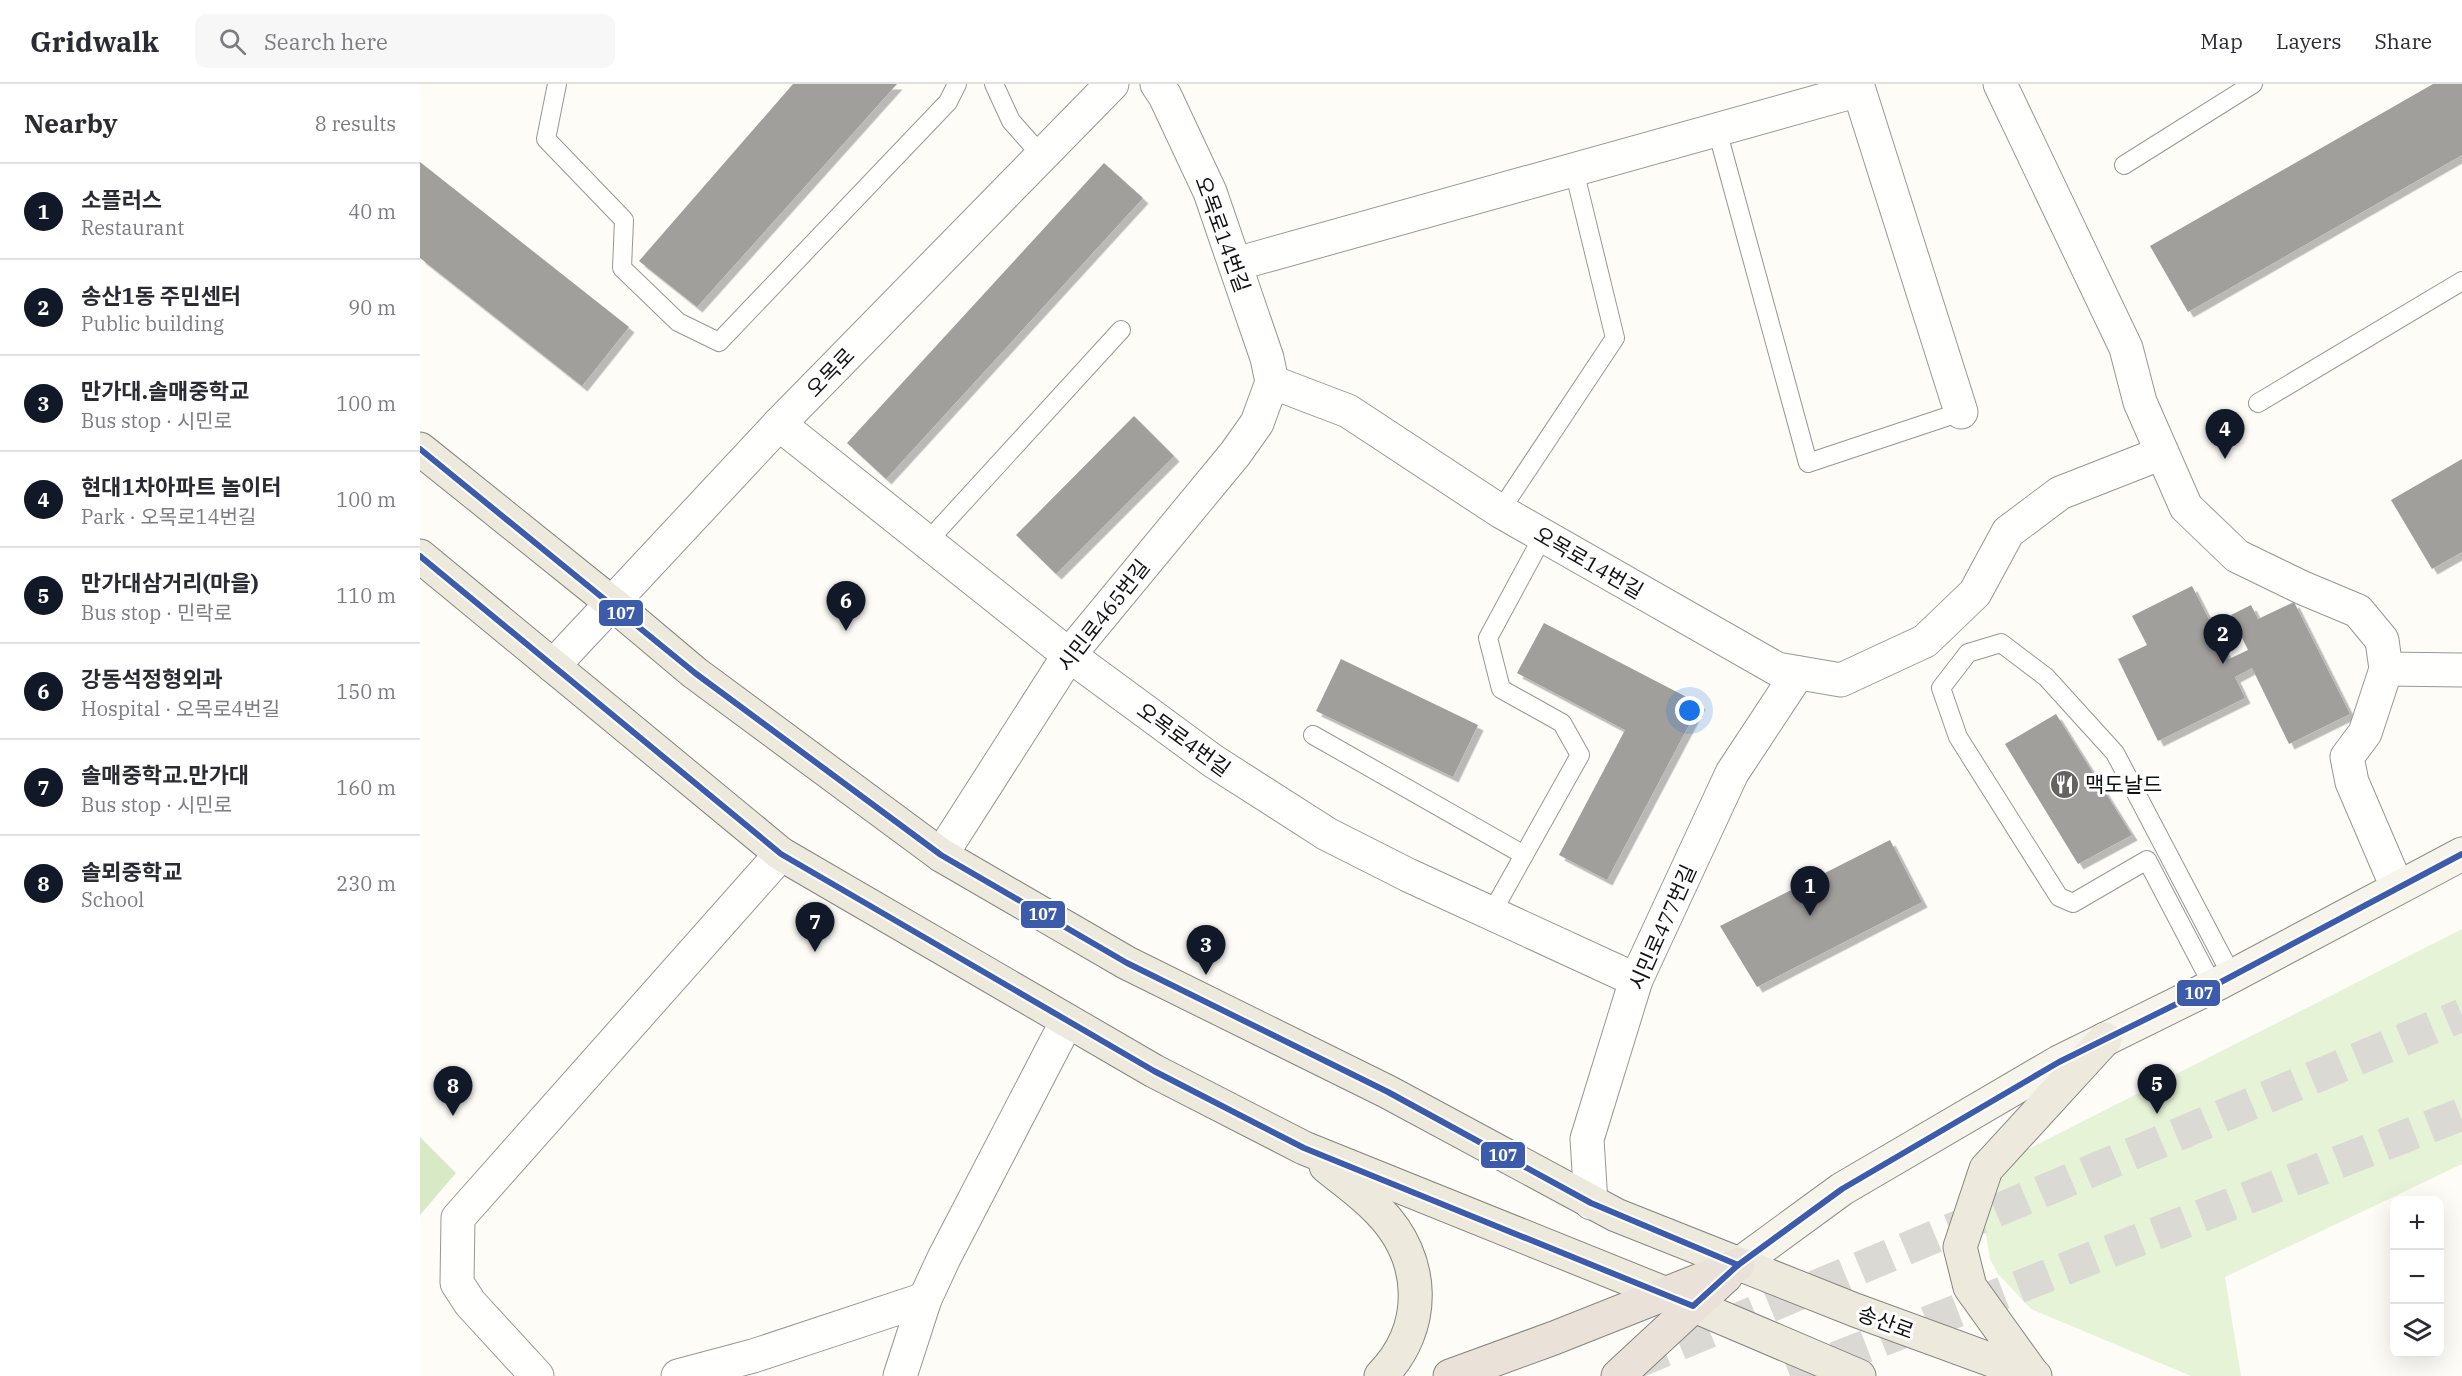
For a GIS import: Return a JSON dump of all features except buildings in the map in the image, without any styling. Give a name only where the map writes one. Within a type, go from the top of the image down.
[{"type":"highway","points":[[1450,1376],[1554,1338],[1679,1299],[1738,1265]]},
{"type":"highway","points":[[1624,1373],[1679,1299]]},
{"type":"main road","name":"송산로","points":[[420,449],[613,604],[694,673],[941,855],[1127,963],[1388,1092],[1591,1203],[1738,1265],[2035,1376]]},
{"type":"main road","points":[[420,555],[781,854],[1154,1071],[1304,1148],[1679,1299],[1859,1376]]},
{"type":"main road","points":[[1738,1265],[1842,1189],[2059,1062],[2222,981],[2462,854]]},
{"type":"main road","points":[[2035,1376],[1970,1287],[1960,1247],[1986,1169],[2105,1039]]},
{"type":"main road","points":[[1304,1148],[1379,1211],[1395,1231],[1408,1255],[1416,1283],[1416,1308],[1408,1336],[1393,1364],[1381,1376]]},
{"type":"street","name":"오목로","points":[[553,666],[778,424],[1112,84]]},
{"type":"street","name":"오목로14번길","points":[[1157,84],[1165,96],[1210,192],[1267,358],[1272,382],[1348,411],[1500,511],[1777,669],[1841,680],[1925,641],[1975,593],[2008,532],[2060,493],[2162,453]]},
{"type":"street","points":[[2000,84],[2126,348],[2140,402],[2186,507],[2237,556],[2303,588],[2358,610],[2382,640],[2386,669],[2364,733],[2347,757],[2352,782],[2397,887]]},
{"type":"street","points":[[1236,264],[1717,130],[1818,92],[1859,90],[1961,412]]},
{"type":"street","name":"시민로465번길","points":[[941,855],[1069,655],[1235,454],[1257,423],[1272,382]]},
{"type":"street","name":"오목로4번길","points":[[778,424],[1069,655],[1213,761],[1327,834],[1491,914],[1636,980]]},
{"type":"street","points":[[2386,669],[2462,670]]},
{"type":"street","name":"시민로477번길","points":[[1591,1203],[1587,1139],[1636,980],[1732,773],[1798,673]]},
{"type":"street","points":[[537,1376],[470,1303],[457,1283],[458,1218],[781,854]]},
{"type":"street","points":[[900,1376],[925,1299],[944,1258],[1067,1021]]},
{"type":"street","points":[[678,1376],[753,1366],[925,1299]]},
{"type":"lane","points":[[557,84],[546,139],[624,220],[622,268],[678,322],[719,342],[948,102],[957,84]]},
{"type":"lane","points":[[994,84],[1011,121],[1042,156]]},
{"type":"lane","points":[[2124,165],[2253,84]]},
{"type":"lane","points":[[1717,130],[1808,462],[1961,412]]},
{"type":"lane","points":[[1500,511],[1615,338],[1574,170]]},
{"type":"lane","points":[[2258,403],[2462,281]]},
{"type":"lane","points":[[927,542],[1121,330]]},
{"type":"lane","points":[[1491,914],[1580,755],[1562,723],[1501,689],[1488,638],[1542,536]]},
{"type":"lane","points":[[2001,643],[2046,676],[2115,753],[2222,981],[2147,860],[2073,903],[2059,897],[1958,737],[1941,688],[1968,654],[2001,643]]},
{"type":"lane","points":[[1314,735],[1524,855]]},
{"type":"green space","points":[[2462,929],[2462,1164],[2395,1196],[2390,1196],[2390,1198],[2225,1277],[2241,1376],[2191,1376],[2031,1309],[1998,1274],[1990,1259],[1981,1205],[2003,1162]]},
{"type":"green space","points":[[420,1137],[456,1173],[420,1215]]},
{"type":"tunnel","points":[[1634,1363],[2462,1015]]},
{"type":"tunnel","points":[[1790,1376],[2462,1114]]},
{"type":"transit line","name":"107","points":[[420,449],[695,673],[941,855],[1127,963],[1388,1092],[1591,1203],[1738,1265]]},
{"type":"transit line","name":"107","points":[[420,556],[781,854],[1154,1071],[1304,1148],[1693,1306],[1738,1265],[1842,1189],[2059,1062],[2219,983],[2462,854]]},
{"type":"place","name":"현대1차아파트 놀이터","points":[[2225,459]]},
{"type":"place","name":"강동석정형외과","points":[[846,631]]},
{"type":"place","name":"송산1동 주민센터","points":[[2223,664]]},
{"type":"place","name":"맥도날드","points":[[2064,784]]},
{"type":"place","name":"소플러스","points":[[1810,916]]},
{"type":"place","name":"솔매중학교.만가대","points":[[815,952]]},
{"type":"place","name":"만가대.솔매중학교","points":[[1206,975]]},
{"type":"place","name":"만가대삼거리(마을)","points":[[2157,1114]]},
{"type":"place","name":"솔뫼중학교","points":[[453,1116]]}]
